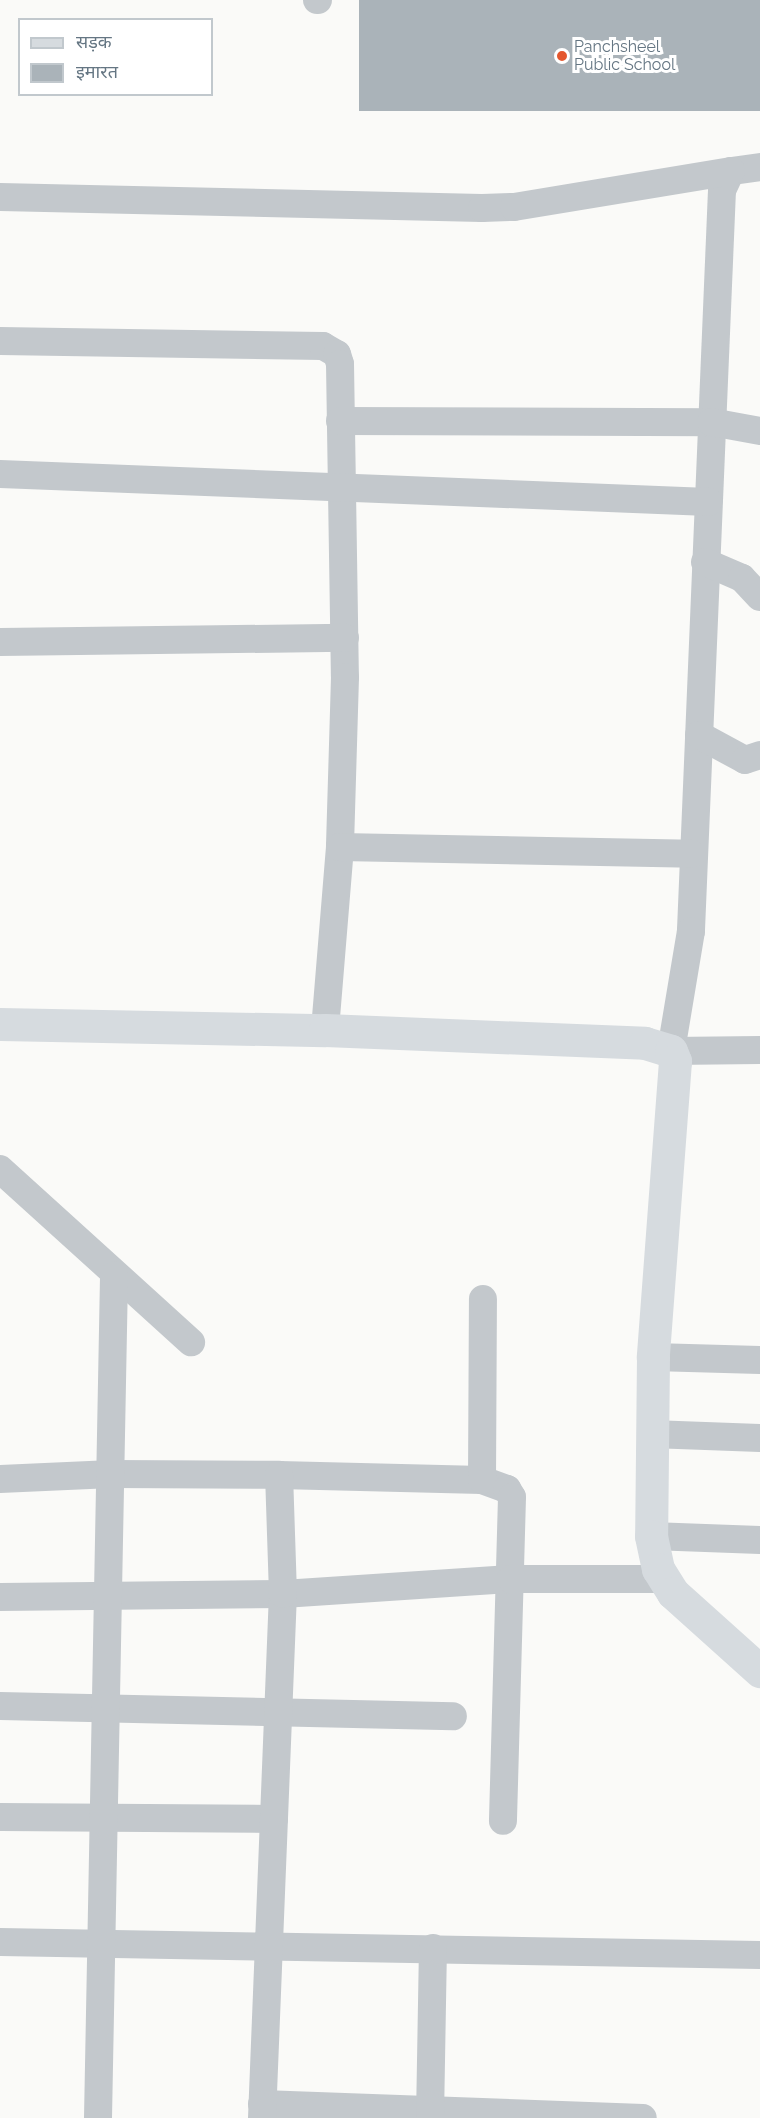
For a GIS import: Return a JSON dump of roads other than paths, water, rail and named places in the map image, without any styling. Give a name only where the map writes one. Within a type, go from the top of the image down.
[{"type":"street","points":[[0,196],[514,207],[760,166]]},
{"type":"street","points":[[731,171],[722,190],[692,854],[691,931],[671,1051],[675,1061],[653,1357],[651,1536],[663,1579],[760,1671]]},
{"type":"street","points":[[0,340],[323,346],[337,354],[340,364],[340,487],[345,638],[340,847],[325,1030]]},
{"type":"street","points":[[340,421],[711,422],[760,431]]},
{"type":"street","points":[[0,474],[708,502]]},
{"type":"street","points":[[705,561],[742,578],[760,597]]},
{"type":"street","points":[[0,642],[345,638]]},
{"type":"street","points":[[699,735],[745,760],[760,755]]},
{"type":"street","points":[[340,847],[692,854]]},
{"type":"street","points":[[0,1024],[325,1030],[645,1043],[671,1051],[760,1050]]},
{"type":"street","points":[[0,1169],[114,1275],[191,1342]]},
{"type":"street","points":[[98,2118],[107,1707],[106,1598],[112,1474],[114,1275]]},
{"type":"street","points":[[482,1480],[483,1299]]},
{"type":"street","points":[[653,1357],[760,1360]]},
{"type":"street","points":[[651,1434],[760,1438]]},
{"type":"street","points":[[0,1479],[112,1474],[279,1475],[482,1480],[499,1484],[512,1497],[511,1579],[504,1686],[503,1821]]},
{"type":"street","points":[[279,1475],[283,1594],[262,2111],[643,2118]]},
{"type":"street","points":[[651,1536],[760,1540]]},
{"type":"street","points":[[0,1596],[106,1598],[283,1594],[511,1579],[663,1579]]},
{"type":"street","points":[[0,1706],[453,1716]]},
{"type":"street","points":[[0,1817],[274,1819]]},
{"type":"street","points":[[0,1942],[760,1955]]},
{"type":"street","points":[[430,2115],[433,1948]]},
{"type":"place","name":"Panchsheel Public School","points":[[562,56]]}]
